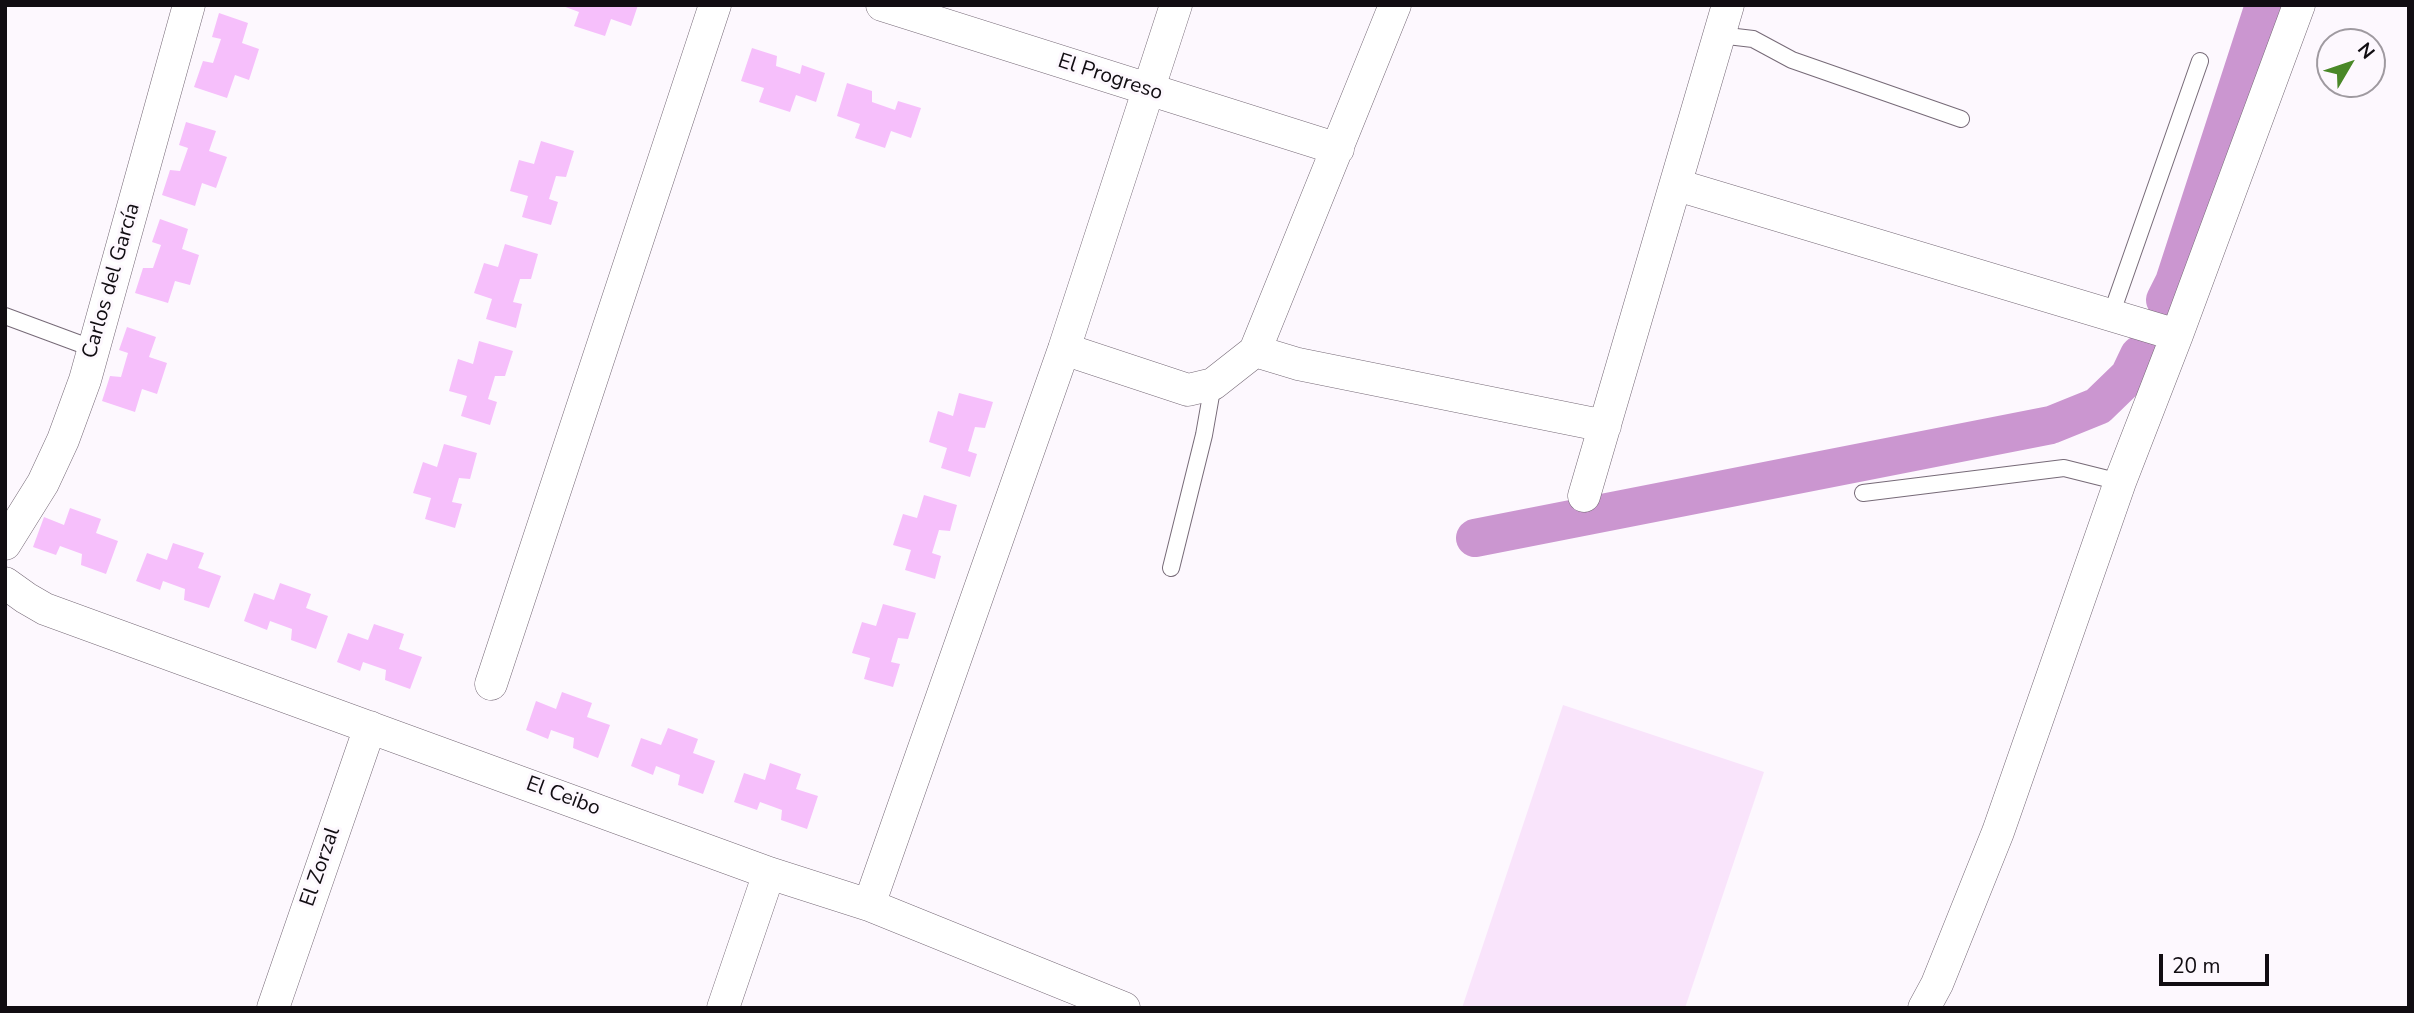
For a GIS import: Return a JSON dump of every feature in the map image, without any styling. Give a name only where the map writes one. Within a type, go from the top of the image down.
[{"type":"street","name":"Carlos del García","points":[[5,544],[43,483],[64,440],[94,349],[189,5]]},
{"type":"street","points":[[491,684],[715,5]]},
{"type":"street","name":"El Progreso","points":[[882,5],[1338,149]]},
{"type":"street","points":[[869,905],[1064,349],[1177,5]]},
{"type":"street","points":[[1064,349],[1188,390],[1213,384],[1255,351],[1395,5]]},
{"type":"street","points":[[1924,1008],[1937,984],[1998,832],[2120,482],[2299,5]]},
{"type":"street","points":[[1584,496],[1677,185],[1719,14]]},
{"type":"street","points":[[1677,185],[2177,335]]},
{"type":"street","points":[[1255,351],[1298,364],[1605,426]]},
{"type":"street","name":"El Ceibo","points":[[5,583],[45,608],[769,873],[869,905],[1124,1008]]},
{"type":"street","name":"El Zorzal","points":[[273,1008],[370,727]]},
{"type":"street","points":[[723,1008],[769,873]]},
{"type":"lane","points":[[1719,14],[1753,39],[1792,60],[1961,119]]},
{"type":"lane","points":[[2111,315],[2200,61]]},
{"type":"lane","points":[[5,316],[94,349]]},
{"type":"lane","points":[[1171,568],[1204,435],[1213,384]]},
{"type":"lane","points":[[1863,493],[2064,468],[2120,482]]},
{"type":"shaded area","points":[[1563,705],[1764,772],[1685,1008],[1462,1008]]},
{"type":"building","points":[[560,5],[638,5],[631,26],[611,19],[605,36],[574,26],[579,12]]},
{"type":"building","points":[[219,13],[248,23],[242,43],[259,49],[249,80],[235,75],[227,98],[194,87],[203,61],[213,63],[221,39],[212,37]]},
{"type":"building","points":[[752,48],[777,56],[776,66],[800,74],[802,65],[825,73],[816,102],[796,95],[790,112],[759,102],[764,88],[741,81]]},
{"type":"building","points":[[847,83],[872,91],[872,102],[895,110],[898,101],[921,108],[911,138],[891,131],[885,148],[855,138],[860,124],[837,116]]},
{"type":"building","points":[[186,122],[216,131],[209,151],[227,157],[216,188],[202,183],[195,206],[162,195],[170,170],[180,171],[188,148],[179,145]]},
{"type":"building","points":[[541,141],[574,151],[566,177],[556,176],[549,199],[558,202],[551,225],[522,217],[528,196],[510,191],[519,160],[534,164]]},
{"type":"building","points":[[160,219],[188,229],[182,249],[199,255],[190,285],[175,281],[168,303],[135,293],[143,268],[153,268],[161,245],[152,242]]},
{"type":"building","points":[[505,244],[538,254],[531,279],[520,279],[513,302],[522,304],[516,328],[486,319],[492,299],[474,293],[484,263],[498,267]]},
{"type":"building","points":[[127,327],[156,337],[149,357],[167,363],[157,394],[142,389],[135,412],[102,401],[110,376],[121,377],[128,353],[119,350]]},
{"type":"building","points":[[479,341],[513,351],[505,376],[495,376],[488,399],[497,402],[490,425],[461,416],[467,396],[449,391],[458,359],[473,364]]},
{"type":"building","points":[[959,393],[993,402],[985,428],[975,427],[968,451],[977,454],[970,477],[941,468],[947,448],[929,442],[938,411],[953,416]]},
{"type":"building","points":[[444,444],[477,453],[470,479],[459,478],[452,502],[462,504],[455,528],[425,519],[431,498],[413,493],[423,462],[437,467]]},
{"type":"building","points":[[924,495],[957,505],[950,531],[939,530],[932,553],[941,556],[935,579],[905,570],[911,550],[893,545],[903,514],[917,518]]},
{"type":"building","points":[[70,508],[101,519],[96,533],[118,541],[106,574],[81,565],[82,554],[60,546],[56,555],[33,547],[44,517],[64,525]]},
{"type":"building","points":[[173,543],[204,553],[198,568],[221,576],[209,608],[184,600],[185,589],[163,581],[160,590],[136,581],[147,553],[167,560]]},
{"type":"building","points":[[280,583],[311,594],[306,608],[328,616],[316,649],[291,640],[292,629],[270,621],[267,630],[244,621],[254,593],[274,600]]},
{"type":"building","points":[[883,604],[916,613],[908,639],[898,638],[891,662],[900,664],[893,687],[864,679],[870,658],[852,653],[862,622],[876,626]]},
{"type":"building","points":[[374,624],[404,634],[399,649],[422,657],[410,689],[385,680],[386,670],[363,662],[360,671],[337,662],[348,633],[368,640]]},
{"type":"building","points":[[562,692],[592,703],[587,717],[610,725],[598,758],[573,748],[574,738],[551,730],[548,739],[526,730],[536,701],[556,709]]},
{"type":"building","points":[[668,728],[698,739],[693,753],[715,761],[703,794],[678,785],[680,775],[656,766],[653,775],[631,766],[641,738],[661,745]]},
{"type":"building","points":[[770,763],[801,774],[796,789],[818,796],[807,829],[781,820],[782,810],[760,802],[757,810],[734,802],[744,773],[765,780]]},
{"type":"waterway","points":[[2165,300],[2174,282],[2264,5]]},
{"type":"waterway","points":[[1475,538],[2051,425],[2098,406],[2129,376],[2139,355]]}]
